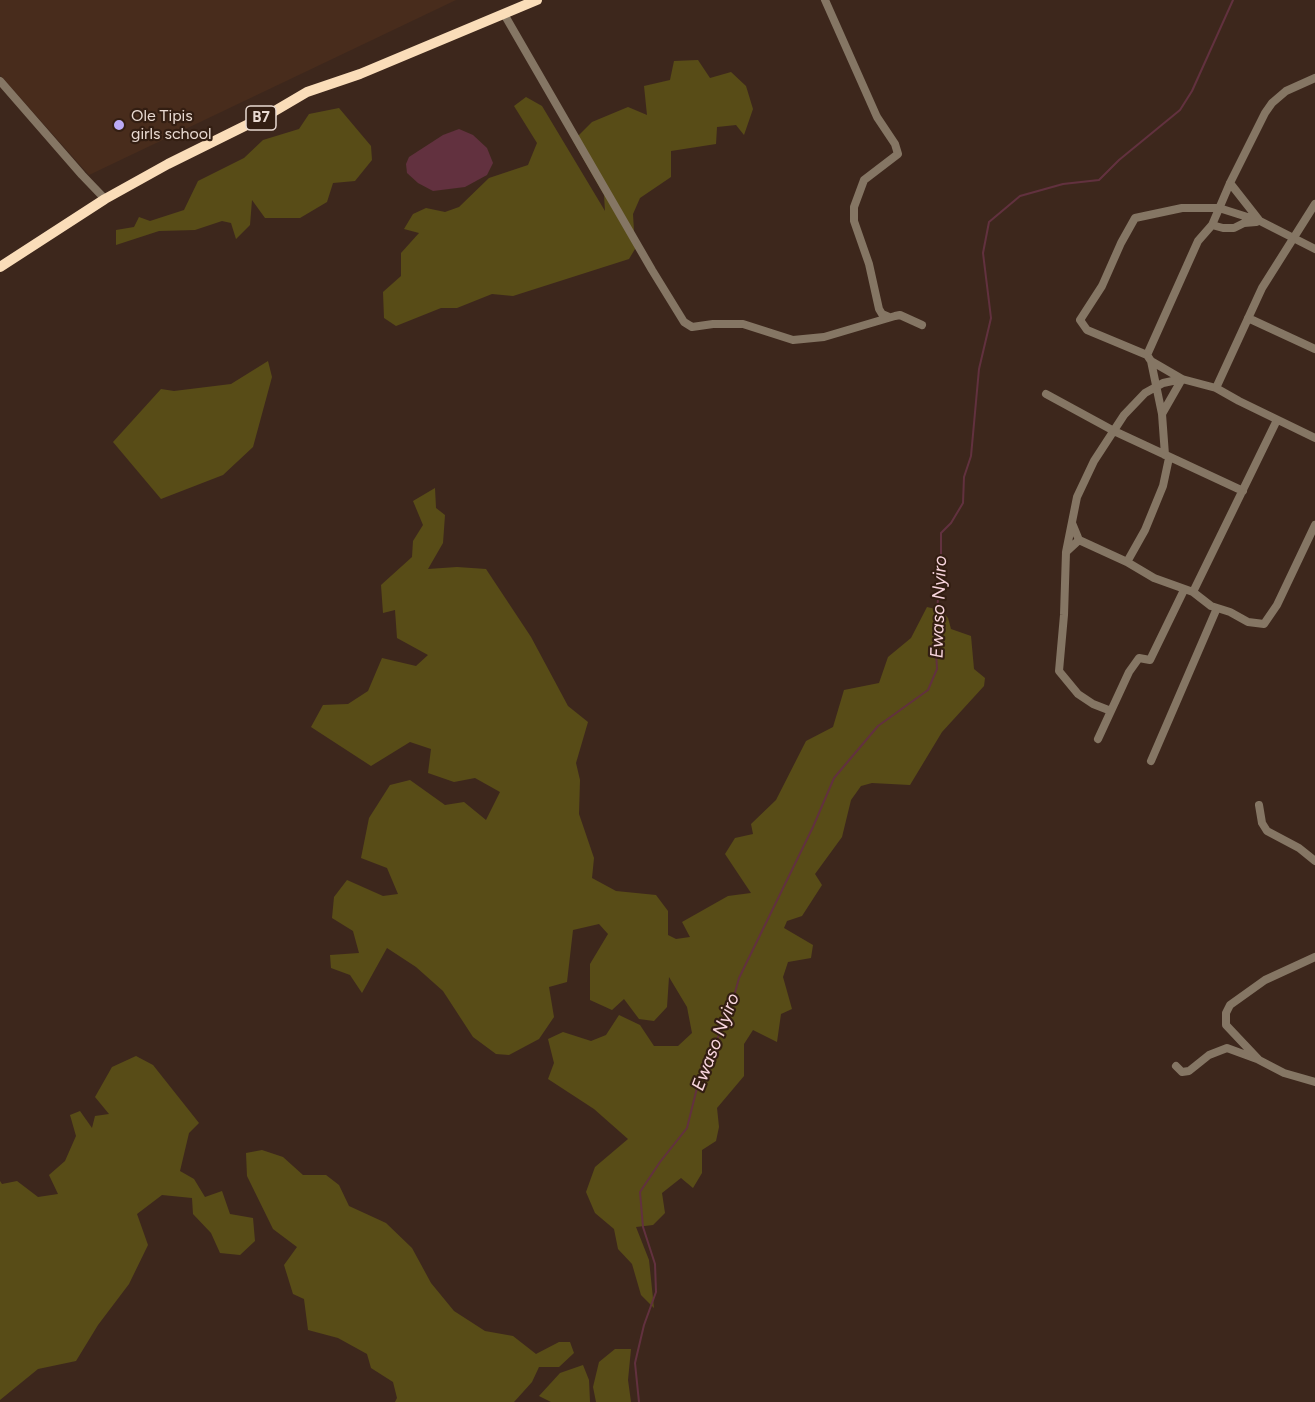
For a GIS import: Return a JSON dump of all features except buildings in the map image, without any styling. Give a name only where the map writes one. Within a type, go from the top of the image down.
[{"type":"highway","name":"B7","points":[[0,267],[105,199],[307,92],[360,74],[537,0]]},
{"type":"street","points":[[825,0],[877,117],[895,144],[897,154],[864,180],[854,207],[854,221],[869,264],[879,309],[882,314],[890,317]]},
{"type":"street","points":[[504,14],[684,322],[692,327],[722,323],[743,324],[794,340],[824,337],[900,315],[922,325]]},
{"type":"street","points":[[1127,562],[1145,530],[1163,486],[1167,457],[1162,414],[1149,358],[1198,241],[1212,225],[1254,134],[1272,103],[1286,91],[1315,78]]},
{"type":"street","points":[[0,81],[105,199]]},
{"type":"street","points":[[1230,183],[1260,221]]},
{"type":"street","points":[[1216,388],[1272,269],[1315,204]]},
{"type":"street","points":[[1315,249],[1260,221],[1219,208],[1182,208],[1135,218],[1102,286],[1080,320],[1087,330],[1149,358],[1182,379],[1216,388],[1315,438]]},
{"type":"street","points":[[1212,225],[1234,228],[1244,223],[1260,221]]},
{"type":"street","points":[[1248,318],[1315,349]]},
{"type":"street","points":[[1111,711],[1093,705],[1078,693],[1059,671],[1066,552],[1077,497],[1090,470],[1124,415],[1145,393],[1163,383],[1182,379]]},
{"type":"street","points":[[1162,414],[1182,379]]},
{"type":"street","points":[[1046,394],[1114,431],[1243,491]]},
{"type":"street","points":[[1193,592],[1277,420]]},
{"type":"street","points":[[1072,523],[1079,540],[1127,562],[1154,578],[1193,592],[1211,606],[1230,612],[1248,622],[1264,624],[1277,605],[1315,525]]},
{"type":"street","points":[[1066,552],[1079,540]]},
{"type":"street","points":[[1098,739],[1129,672],[1139,658],[1150,660],[1184,590]]},
{"type":"street","points":[[1150,761],[1217,608]]},
{"type":"street","points":[[1259,805],[1262,823],[1267,831],[1299,848],[1315,861]]},
{"type":"street","points":[[1259,1060],[1226,1025],[1226,1013],[1230,1005],[1265,980],[1315,957]]},
{"type":"street","points":[[1176,1066],[1182,1072],[1189,1071],[1209,1055],[1227,1048],[1259,1060],[1284,1073],[1315,1082]]},
{"type":"shaded area","name":"Ole Tipis girls school","points":[[0,0],[456,0],[89,175],[0,75]]},
{"type":"shaded area","points":[[698,60],[710,78],[731,72],[746,86],[753,109],[744,135],[736,125],[717,127],[716,144],[671,151],[671,177],[640,198],[633,214],[635,249],[629,259],[513,296],[492,294],[457,308],[441,308],[396,326],[384,318],[383,292],[401,276],[401,253],[419,233],[404,229],[413,214],[426,208],[445,212],[459,207],[489,178],[528,165],[537,143],[514,106],[526,97],[542,106],[605,211],[604,195],[573,141],[592,122],[628,107],[647,115],[644,86],[670,80],[674,61]]},
{"type":"shaded area","points":[[339,108],[371,146],[372,160],[355,181],[333,183],[327,202],[300,218],[265,218],[252,200],[250,225],[236,239],[231,223],[222,221],[195,230],[159,231],[116,245],[116,230],[134,227],[139,217],[150,221],[184,210],[198,181],[244,158],[263,140],[299,129],[309,114]]},
{"type":"shaded area","points":[[459,129],[473,135],[487,148],[493,163],[487,175],[465,187],[433,191],[418,183],[407,173],[406,164],[409,157],[443,135]]},
{"type":"shaded area","points":[[268,361],[272,377],[253,447],[223,475],[161,499],[113,442],[161,389],[174,391],[231,384]]},
{"type":"shaded area","points":[[435,488],[436,508],[445,515],[443,543],[428,569],[457,567],[486,569],[531,637],[568,706],[588,722],[576,763],[580,780],[579,814],[594,858],[592,878],[616,891],[656,895],[668,911],[668,935],[676,939],[690,937],[682,922],[728,896],[751,893],[725,854],[735,838],[753,834],[751,824],[776,800],[806,741],[833,727],[844,690],[879,683],[888,657],[911,638],[927,607],[940,610],[948,618],[951,629],[971,636],[974,669],[985,678],[984,686],[942,732],[910,785],[872,783],[861,786],[851,800],[842,837],[815,874],[822,885],[802,916],[787,921],[784,928],[813,945],[811,958],[788,962],[783,977],[792,1009],[781,1014],[777,1042],[753,1030],[744,1044],[744,1076],[717,1108],[719,1127],[716,1141],[702,1150],[702,1173],[693,1188],[681,1178],[662,1193],[665,1213],[653,1225],[636,1227],[649,1260],[654,1308],[641,1295],[632,1264],[618,1249],[614,1229],[595,1213],[586,1192],[595,1167],[628,1139],[594,1109],[548,1079],[554,1063],[548,1039],[563,1032],[591,1041],[606,1035],[619,1015],[640,1025],[654,1046],[678,1046],[692,1033],[687,1007],[669,977],[667,1007],[654,1021],[639,1019],[624,999],[612,1010],[590,1000],[590,964],[608,934],[599,924],[573,930],[567,982],[549,987],[554,1017],[539,1039],[509,1055],[496,1054],[473,1037],[443,991],[416,967],[387,948],[362,993],[350,975],[331,968],[330,955],[359,953],[353,931],[332,918],[334,897],[347,880],[383,896],[398,894],[387,868],[361,858],[369,818],[390,785],[410,780],[445,805],[464,802],[486,820],[500,792],[475,778],[454,782],[428,773],[431,749],[410,742],[371,766],[311,727],[323,705],[348,704],[368,691],[382,658],[416,666],[428,655],[397,638],[395,610],[383,613],[381,585],[412,557],[413,541],[423,525],[413,501]]},
{"type":"shaded area","points":[[136,1056],[153,1065],[199,1123],[189,1133],[180,1171],[194,1179],[205,1197],[222,1191],[230,1214],[253,1218],[255,1241],[240,1255],[220,1253],[211,1233],[193,1214],[192,1198],[162,1195],[137,1214],[148,1245],[129,1284],[98,1325],[76,1361],[38,1369],[0,1400],[0,1181],[2,1184],[17,1181],[38,1197],[58,1194],[49,1175],[65,1161],[76,1136],[70,1115],[80,1111],[92,1128],[95,1116],[109,1114],[95,1097],[112,1067]]},
{"type":"shaded area","points":[[262,1150],[283,1157],[303,1175],[326,1175],[339,1185],[349,1206],[386,1223],[412,1248],[431,1283],[454,1311],[485,1331],[513,1336],[536,1354],[559,1342],[570,1342],[574,1353],[559,1367],[539,1367],[532,1382],[514,1402],[395,1402],[397,1398],[393,1382],[371,1368],[367,1354],[338,1338],[308,1330],[304,1299],[293,1294],[284,1265],[297,1247],[273,1229],[247,1176],[246,1153]]},
{"type":"shaded area","points":[[615,1349],[631,1349],[628,1380],[631,1402],[596,1402],[593,1387],[599,1362]]},
{"type":"shaded area","points":[[583,1365],[589,1380],[590,1402],[551,1402],[539,1396],[560,1373]]},
{"type":"waterway","name":"Ewaso Nyiro","points":[[639,1402],[635,1363],[644,1325],[656,1292],[655,1264],[643,1227],[640,1192],[687,1128],[702,1068],[728,1018],[739,978],[813,827],[834,778],[878,726],[928,690],[937,669],[935,632],[941,567],[941,533],[951,523],[963,503],[964,477],[971,456],[979,369],[991,318],[983,253],[989,222],[1020,196],[1063,184],[1099,180],[1119,160],[1180,110],[1192,91],[1233,0]]},
{"type":"place","name":"Ole Tipis girls school","points":[[119,125]]}]
